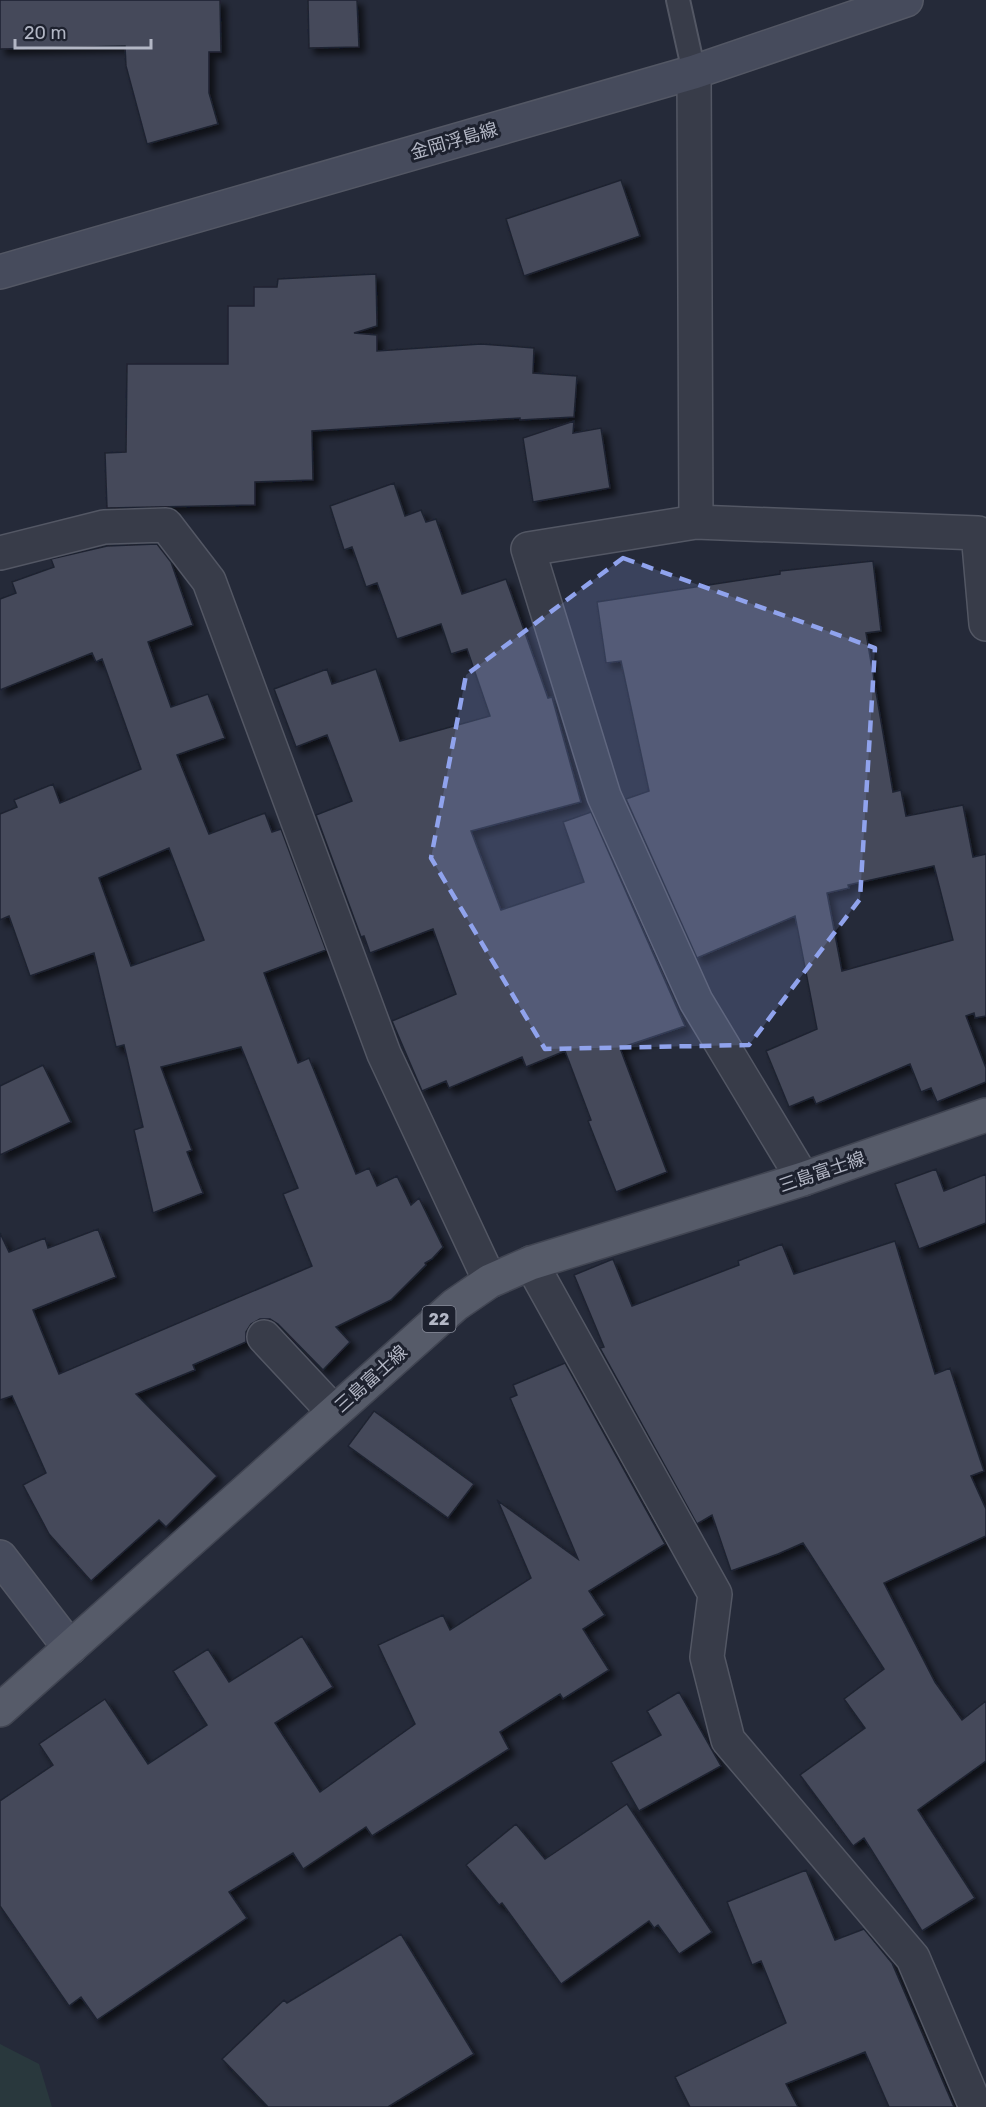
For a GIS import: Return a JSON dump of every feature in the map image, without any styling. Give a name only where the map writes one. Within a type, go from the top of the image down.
[{"type":"main road","name":"三島富士線","points":[[0,1710],[455,1305],[490,1281],[531,1263],[803,1179],[986,1115]]},
{"type":"street","name":"金岡浮島線","points":[[0,272],[694,72],[906,0]]},
{"type":"street","points":[[694,72],[696,522]]},
{"type":"street","points":[[803,1179],[696,1000],[604,796],[528,549],[696,522],[978,533],[986,624]]},
{"type":"street","points":[[0,553],[104,527],[166,525],[209,581],[384,1054],[490,1281]]},
{"type":"street","points":[[531,1263],[715,1594],[707,1657],[728,1740],[913,1958],[976,2107]]},
{"type":"street","points":[[264,1337],[334,1412]]},
{"type":"street","points":[[0,1557],[70,1648]]},
{"type":"lane","points":[[678,0],[694,72]]},
{"type":"highlighted area","points":[[623,558],[875,648],[860,899],[749,1045],[545,1049],[431,858],[466,675]]},
{"type":"shaded area","points":[[0,2044],[39,2064],[52,2107],[0,2107]]},
{"type":"building","points":[[0,0],[220,0],[221,52],[209,52],[209,93],[218,124],[147,144],[126,66],[125,46],[0,49]]},
{"type":"building","points":[[308,0],[357,0],[359,47],[309,48]]},
{"type":"building","points":[[621,180],[640,236],[524,276],[506,219]]},
{"type":"building","points":[[376,274],[377,326],[354,333],[377,335],[377,351],[481,344],[534,348],[533,373],[577,376],[574,417],[520,420],[520,418],[312,431],[313,480],[255,482],[255,505],[107,508],[105,453],[126,452],[127,364],[228,364],[228,306],[254,306],[254,287],[277,287],[278,279]]},
{"type":"building","points":[[574,421],[573,433],[601,428],[610,488],[533,502],[523,438]]},
{"type":"building","points":[[394,483],[405,516],[421,510],[426,522],[436,519],[462,594],[506,579],[548,698],[552,697],[581,802],[471,831],[501,910],[584,882],[563,822],[591,812],[685,1026],[620,1048],[667,1172],[616,1192],[588,1121],[591,1120],[565,1051],[526,1067],[522,1057],[449,1088],[446,1081],[422,1091],[392,1021],[456,994],[433,929],[370,953],[364,936],[361,937],[316,815],[352,801],[327,735],[296,747],[274,689],[327,669],[332,684],[376,669],[400,741],[490,716],[467,649],[451,654],[441,624],[397,639],[377,583],[366,587],[352,547],[344,550],[330,506]]},
{"type":"building","points":[[157,544],[171,562],[193,625],[148,642],[171,707],[208,694],[225,738],[177,755],[209,834],[265,813],[272,832],[281,829],[326,950],[264,973],[298,1063],[309,1058],[356,1174],[369,1168],[377,1186],[397,1176],[411,1205],[419,1198],[443,1247],[391,1300],[336,1327],[350,1342],[323,1370],[278,1324],[270,1319],[260,1319],[251,1324],[246,1332],[246,1342],[193,1365],[195,1370],[136,1394],[217,1476],[166,1527],[159,1520],[91,1581],[49,1534],[23,1485],[46,1473],[12,1396],[0,1400],[0,1233],[9,1252],[45,1238],[48,1248],[98,1229],[116,1277],[33,1310],[59,1374],[312,1266],[283,1194],[298,1188],[241,1047],[161,1067],[192,1150],[187,1152],[203,1193],[153,1213],[134,1130],[143,1127],[124,1045],[116,1047],[94,953],[30,976],[9,916],[0,920],[0,814],[17,807],[14,800],[53,784],[60,803],[141,769],[102,659],[96,662],[92,653],[0,690],[0,599],[16,593],[12,582],[54,567],[51,559],[107,546]],"holes":[[[169,848],[204,940],[131,966],[99,878]]]},
{"type":"building","points":[[873,561],[881,631],[866,633],[893,792],[901,790],[906,816],[963,805],[973,857],[986,854],[986,1016],[975,1018],[974,1013],[966,1016],[986,1068],[986,1082],[937,1102],[931,1088],[921,1092],[910,1064],[816,1104],[813,1097],[789,1107],[766,1051],[817,1029],[795,916],[697,958],[626,799],[649,791],[621,661],[606,663],[597,602],[780,574],[780,571]],"holes":[[[934,866],[953,940],[842,971],[827,893],[849,888],[848,885]]]},
{"type":"building","points":[[43,1065],[71,1122],[0,1155],[0,1086]]},
{"type":"building","points":[[936,1169],[944,1191],[986,1174],[986,1223],[919,1249],[895,1184]]},
{"type":"building","points":[[895,1241],[935,1374],[950,1368],[984,1471],[971,1476],[986,1509],[986,1536],[884,1583],[935,1682],[962,1720],[986,1701],[986,1761],[918,1810],[975,1898],[922,1931],[864,1838],[853,1846],[800,1775],[865,1728],[844,1699],[884,1669],[803,1543],[731,1571],[712,1515],[697,1524],[600,1348],[604,1347],[574,1275],[613,1259],[632,1306],[739,1265],[738,1261],[782,1244],[794,1274]]},
{"type":"building","points":[[565,1363],[665,1544],[589,1591],[605,1615],[583,1629],[609,1670],[563,1699],[560,1694],[500,1732],[509,1749],[372,1836],[366,1827],[303,1869],[293,1853],[229,1892],[247,1918],[97,2020],[81,1997],[69,2006],[0,1906],[0,1801],[53,1765],[39,1744],[105,1699],[148,1764],[207,1725],[173,1671],[208,1649],[229,1682],[302,1636],[333,1687],[275,1723],[320,1792],[415,1724],[378,1645],[443,1615],[450,1630],[531,1578],[498,1501],[578,1559],[510,1398],[517,1395],[513,1385]]},
{"type":"building","points":[[374,1411],[474,1484],[448,1518],[348,1446]]},
{"type":"building","points":[[679,1692],[721,1766],[639,1811],[611,1762],[661,1735],[647,1711]]},
{"type":"building","points":[[627,1804],[712,1932],[679,1954],[658,1925],[654,1928],[649,1921],[561,1984],[502,1903],[499,1905],[466,1865],[516,1824],[545,1859]]},
{"type":"building","points":[[806,1870],[835,1940],[864,1929],[892,1963],[954,2107],[889,2107],[865,2052],[786,2084],[798,2107],[690,2107],[675,2077],[786,2023],[761,1961],[752,1965],[727,1902]]},
{"type":"building","points":[[401,1934],[474,2054],[388,2107],[268,2107],[222,2059],[284,2000],[287,2003]]}]
